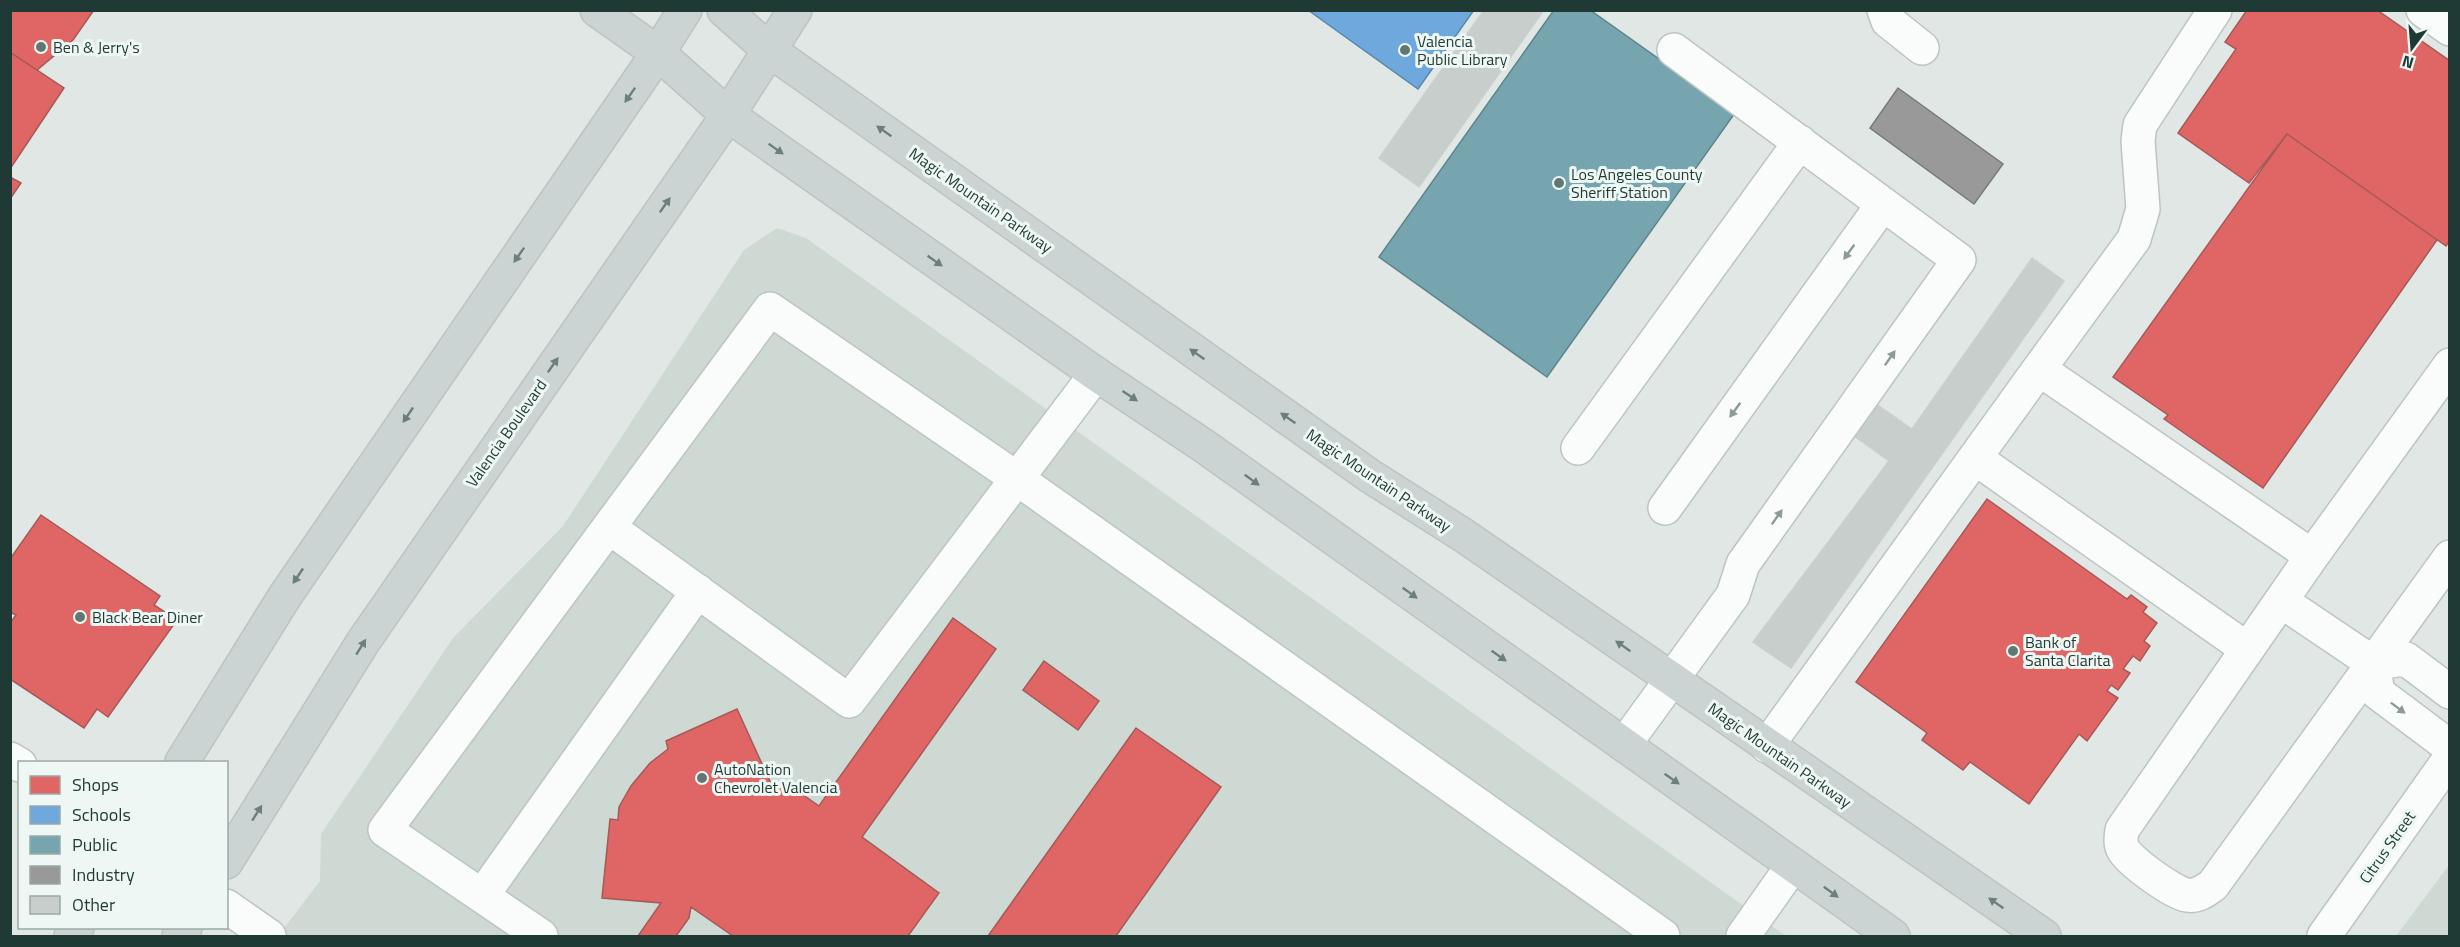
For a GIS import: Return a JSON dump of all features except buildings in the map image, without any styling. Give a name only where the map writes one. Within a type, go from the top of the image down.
[{"type":"main road","points":[[597,10],[658,53],[728,115],[1096,374],[1204,446],[1893,936]]},
{"type":"main road","points":[[183,761],[291,586],[658,53],[685,10]]},
{"type":"main road","name":"Magic Mountain Parkway","points":[[724,10],[768,50],[1370,476],[1463,535],[2044,936]]},
{"type":"main road","name":"Valencia Boulevard","points":[[228,859],[363,642],[728,115],[795,10]]},
{"type":"street","points":[[1884,10],[1888,21],[1922,48]]},
{"type":"street","points":[[1767,746],[2134,239],[2143,209],[2138,141],[2140,125],[2215,10]]},
{"type":"street","points":[[2423,10],[2450,29]]},
{"type":"street","points":[[1624,745],[1732,595],[1743,564],[1959,260],[1674,50]]},
{"type":"street","points":[[1578,448],[1800,142]]},
{"type":"street","points":[[1665,508],[1883,204]]},
{"type":"street","points":[[541,936],[385,830],[770,309],[1019,480],[1663,936]]},
{"type":"street","points":[[2450,365],[2312,556],[2122,830],[2121,846],[2128,857],[2178,892],[2190,896],[2203,892],[2213,885],[2450,557]]},
{"type":"street","points":[[2039,369],[2312,556]]},
{"type":"street","points":[[610,528],[849,701],[1019,480],[1096,374]]},
{"type":"street","points":[[1974,458],[2247,649]]},
{"type":"street","points":[[482,896],[698,591]]},
{"type":"street","points":[[2281,601],[2373,663],[2406,659],[2450,693]]},
{"type":"street","points":[[2373,663],[2378,693],[2450,747]]},
{"type":"street","name":"Citrus Street","points":[[2324,936],[2450,758]]},
{"type":"street","points":[[1743,936],[1793,865]]},
{"type":"street","points":[[228,907],[269,936]]},
{"type":"shaded area","points":[[777,228],[806,238],[1786,936],[278,936],[320,881],[321,834],[453,638],[563,526],[744,250]]},
{"type":"shaded area","points":[[2449,865],[2449,936],[2396,936]]},
{"type":"place","name":"Ben & Jerry's","points":[[41,47]]},
{"type":"place","name":"Valencia Public Library","points":[[1405,50]]},
{"type":"place","name":"Los Angeles County Sheriff Station","points":[[1559,183]]},
{"type":"place","name":"Black Bear Diner","points":[[80,617]]},
{"type":"place","name":"Bank of Santa Clarita","points":[[2013,651]]},
{"type":"place","name":"AutoNation Chevrolet Valencia","points":[[702,778]]}]
